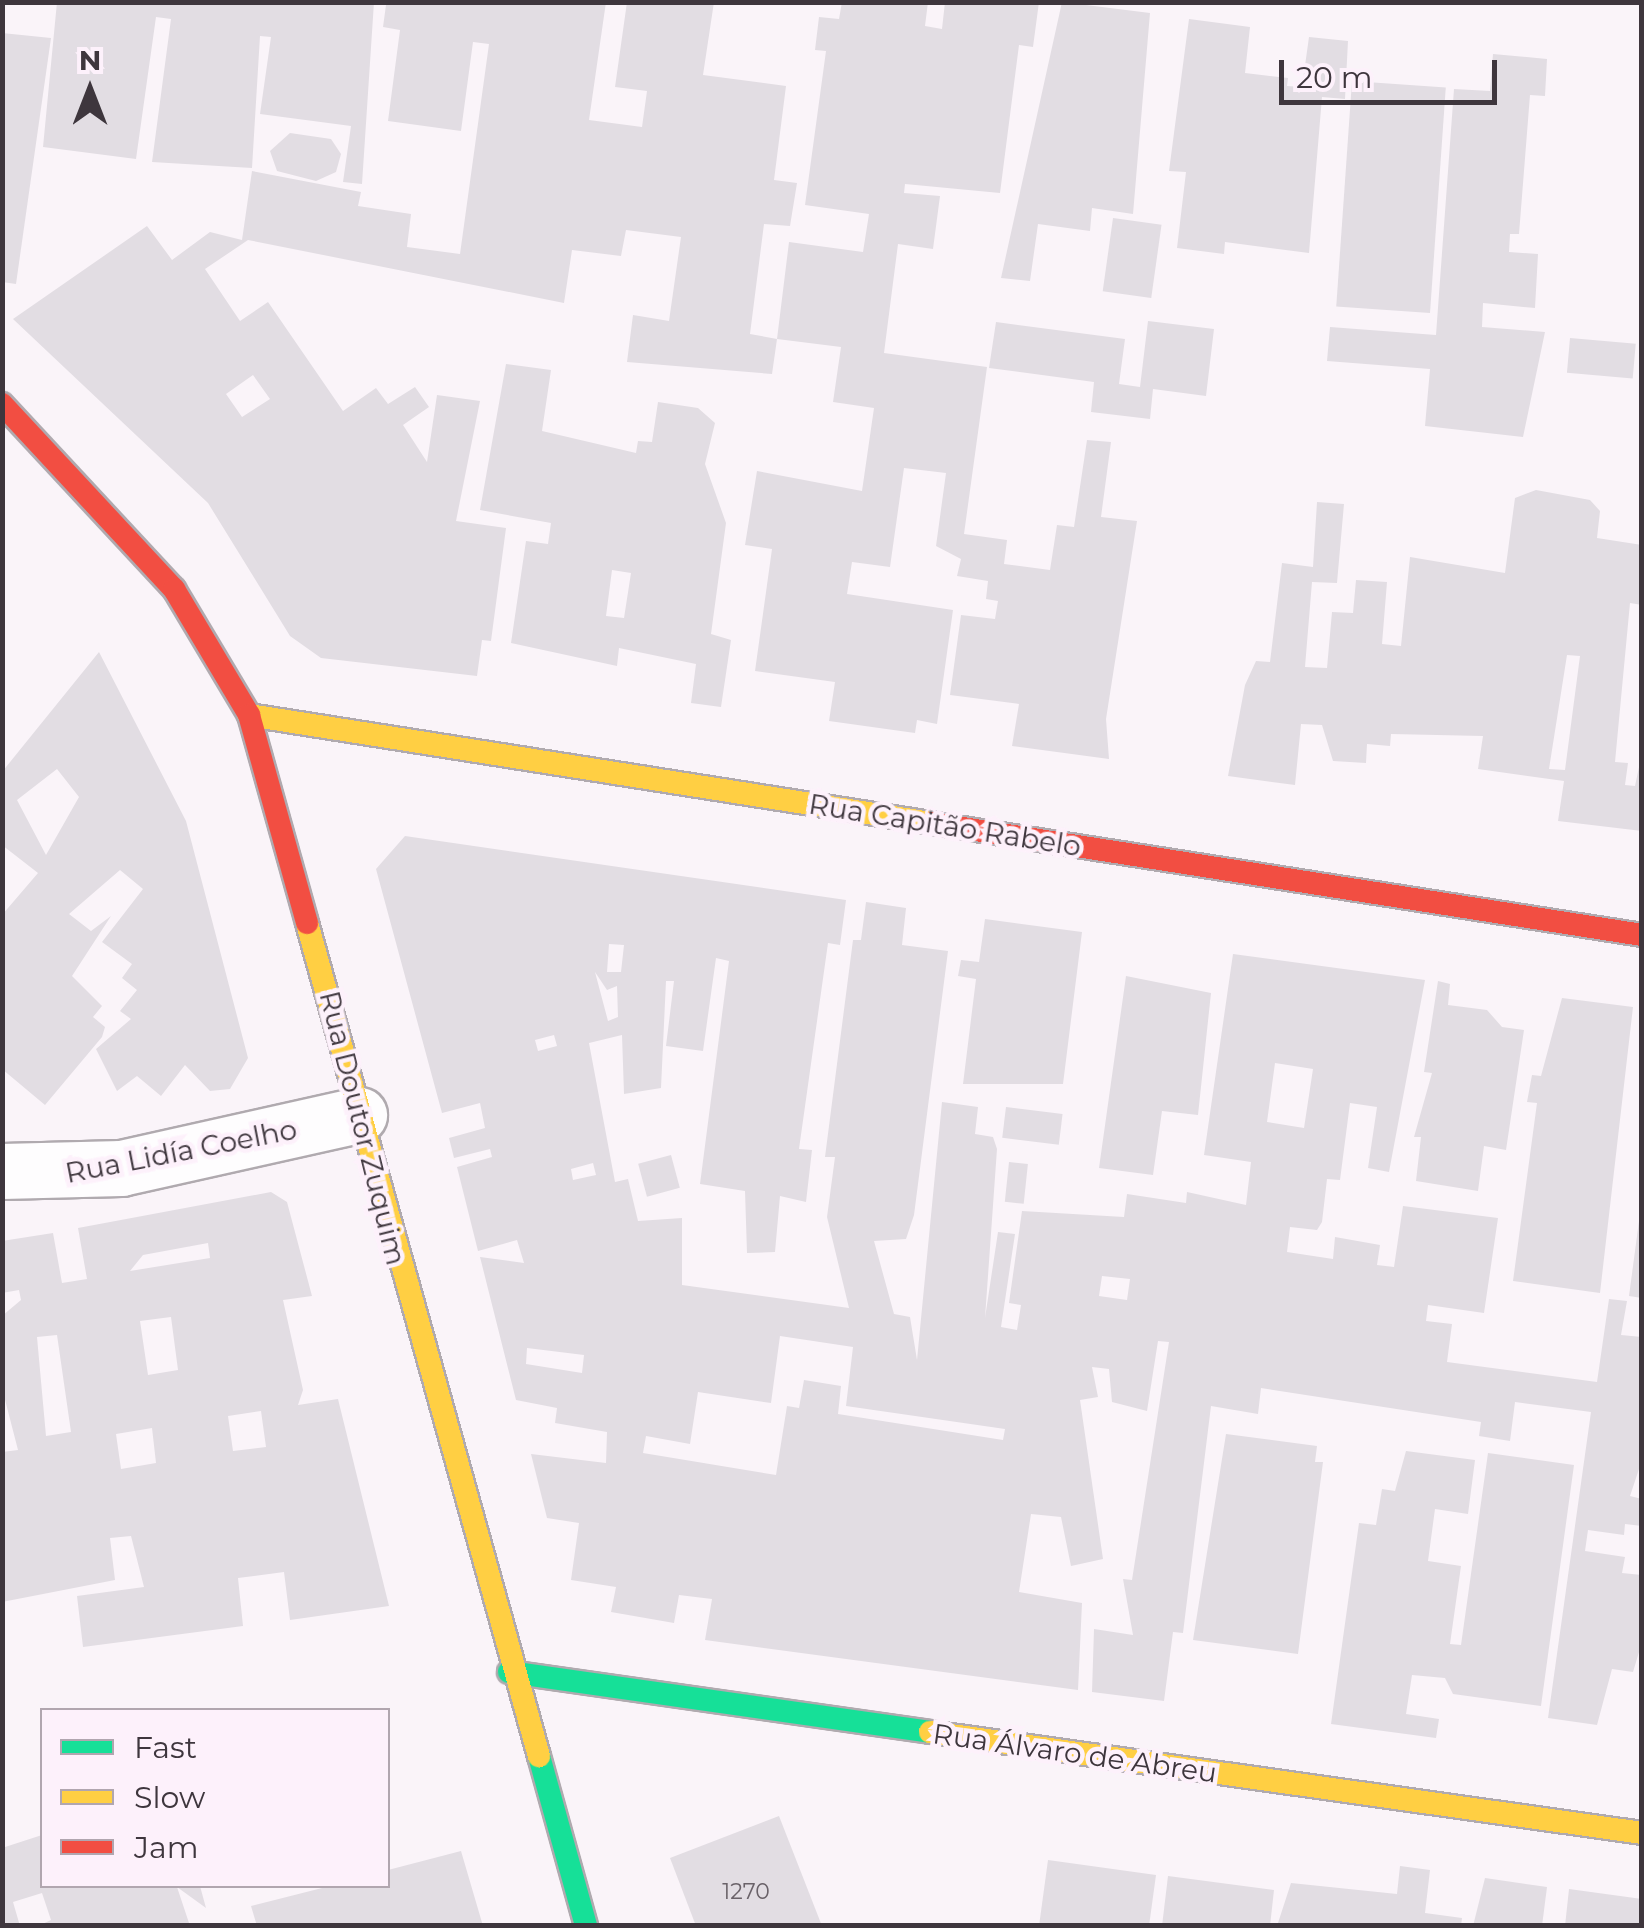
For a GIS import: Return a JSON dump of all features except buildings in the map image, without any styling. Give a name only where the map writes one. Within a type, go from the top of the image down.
[{"type":"street","name":"Rua Doutor Zuquim","points":[[2,404],[174,589],[249,715],[509,1672],[586,1926]]},
{"type":"street","name":"Rua Capitão Rabelo","points":[[249,715],[1642,935]]},
{"type":"street","name":"Rua Lidía Coelho","points":[[2,1172],[121,1168],[360,1115]]},
{"type":"street","name":"Rua Álvaro de Abreu","points":[[509,1672],[1642,1833]]},
{"type":"traffic: fast","points":[[509,1672],[930,1732]]},
{"type":"traffic: fast","points":[[539,1756],[586,1926]]},
{"type":"traffic: slow","points":[[249,715],[931,823]]},
{"type":"traffic: slow","points":[[307,923],[539,1756]]},
{"type":"traffic: slow","points":[[930,1732],[1642,1833]]},
{"type":"traffic: jam","points":[[2,404],[174,589],[249,715],[307,923]]},
{"type":"traffic: jam","points":[[931,823],[1642,935]]}]
